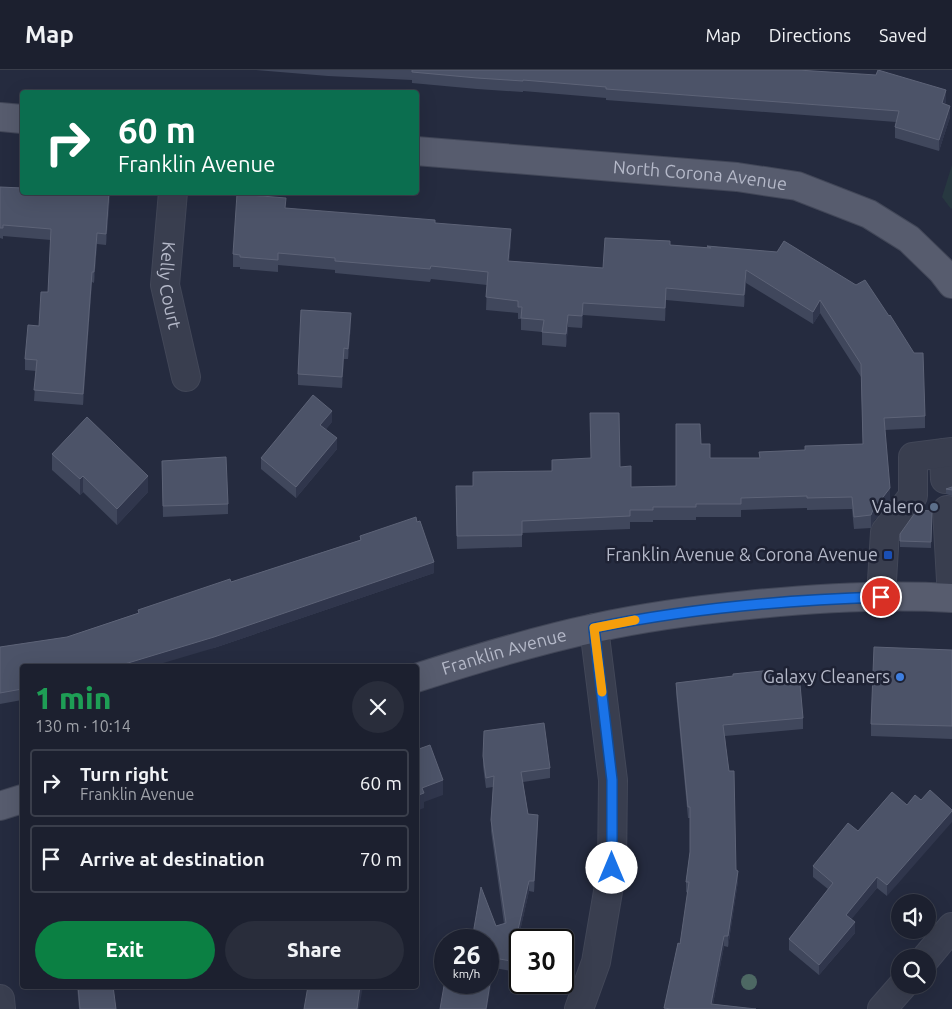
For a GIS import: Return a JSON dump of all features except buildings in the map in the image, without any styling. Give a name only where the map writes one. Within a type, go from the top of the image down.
[{"type":"main road","points":[[0,117],[20,119]]},
{"type":"main road","name":"North Corona Avenue","points":[[419,151],[737,177],[797,186],[869,214],[909,239],[942,271],[952,284]]},
{"type":"main road","name":"Franklin Avenue","points":[[419,677],[542,640],[594,628],[690,611],[804,600],[913,596],[952,598]]},
{"type":"main road","points":[[0,806],[20,800]]},
{"type":"street","name":"Kelly Court","points":[[173,195],[165,285],[186,377]]},
{"type":"street","points":[[881,597],[893,539],[885,532],[913,496],[914,457],[947,461]]},
{"type":"street","points":[[945,529],[952,598]]},
{"type":"street","points":[[579,1009],[596,962],[612,868],[612,780],[594,628]]},
{"type":"street","points":[[934,949],[952,927]]},
{"type":"street","points":[[882,1009],[895,994]]},
{"type":"street","points":[[0,999],[1,1009]]},
{"type":"shaded area","points":[[952,165],[952,208],[951,209],[942,197]]},
{"type":"slow traffic","points":[[602,692],[594,628],[635,620]]},
{"type":"place","name":"Valero","points":[[934,507]]},
{"type":"place","name":"Franklin Avenue & Corona Avenue","points":[[888,555]]},
{"type":"place","name":"Galaxy Cleaners","points":[[900,677]]},
{"type":"route","points":[[612,868],[612,780],[594,628],[690,611],[804,600],[881,597]]}]
